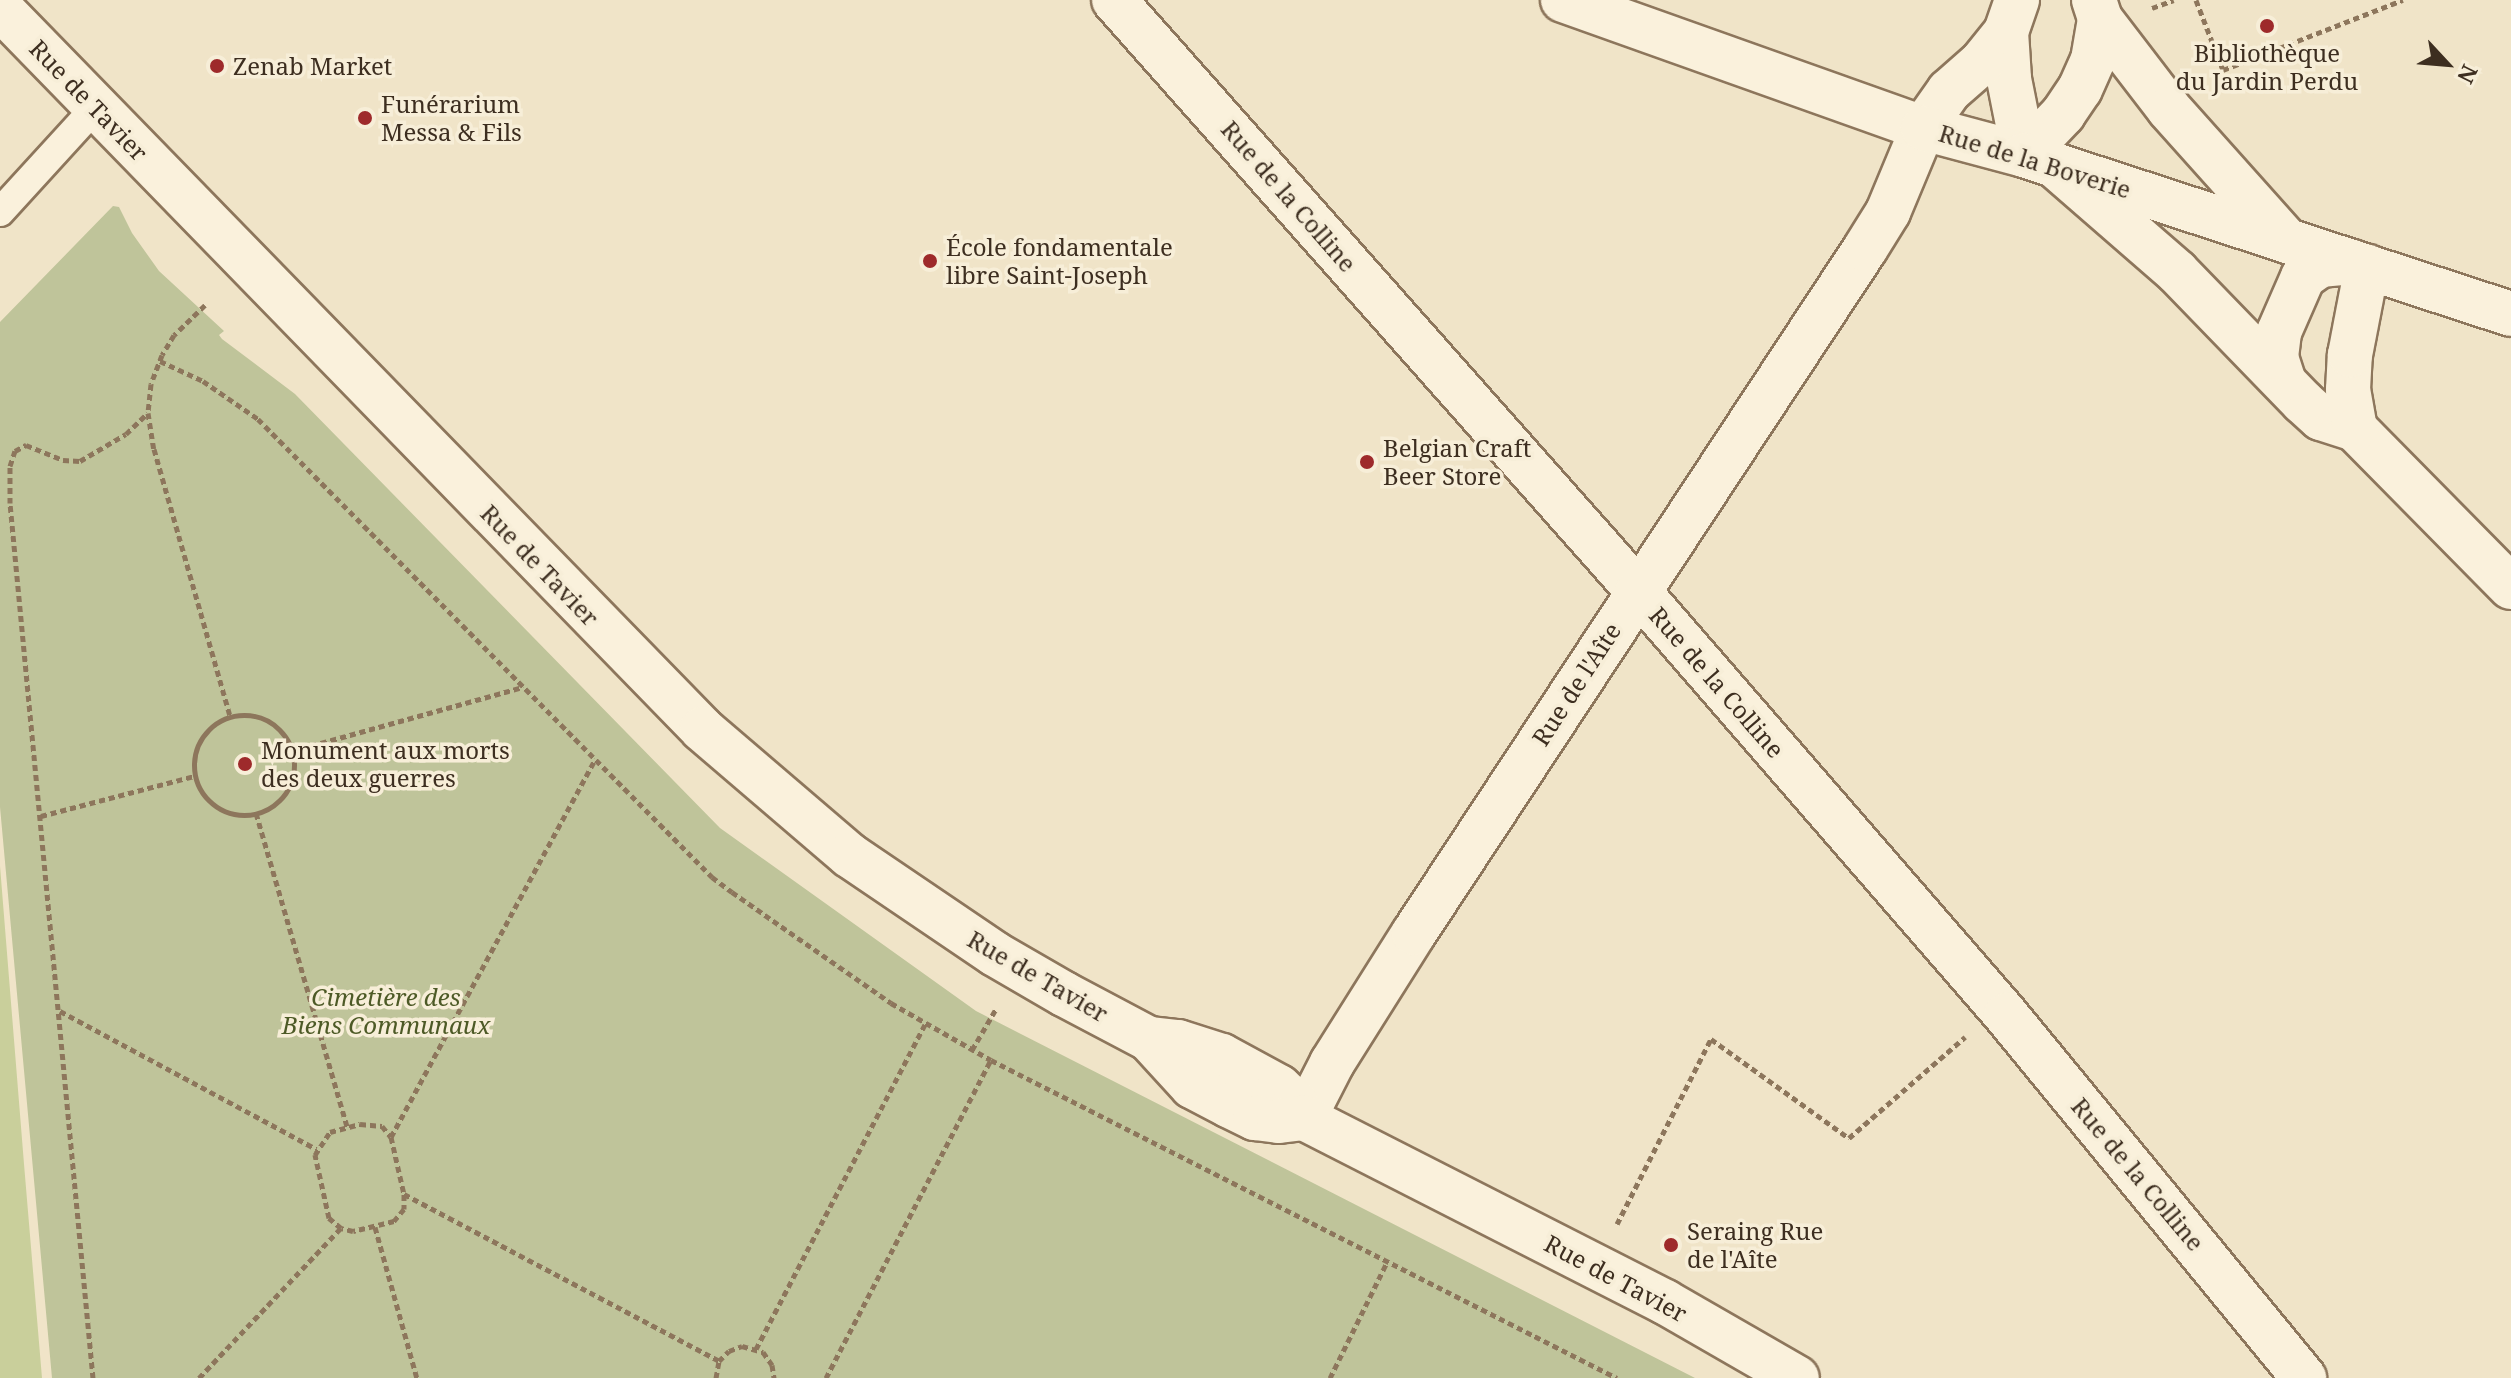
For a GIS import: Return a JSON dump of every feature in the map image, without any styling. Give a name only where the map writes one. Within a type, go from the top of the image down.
[{"type":"street","name":"Rue de la Colline","points":[[1114,0],[1638,591],[2006,1015],[2304,1378]]},
{"type":"street","name":"Rue de la Boverie","points":[[1563,0],[1923,128],[2039,160],[2511,314]]},
{"type":"street","name":"Rue de Tavier","points":[[0,8],[618,645],[744,768],[849,855],[1007,961],[1149,1039],[1178,1042],[1222,1056],[1279,1087],[1295,1102],[1304,1118],[1665,1302],[1797,1378]]},
{"type":"street","points":[[2039,160],[2093,60],[2097,10]]},
{"type":"street","points":[[2097,10],[2169,109],[2287,241]]},
{"type":"street","name":"Rue de l'Aîte","points":[[1304,1118],[1332,1063],[1375,993],[1865,249],[1888,212],[1923,128],[1949,91],[1981,63],[2012,16]]},
{"type":"street","points":[[2012,16],[2009,79],[2039,160],[2177,272],[2321,418],[2355,429],[2511,587]]},
{"type":"street","points":[[2283,379],[2276,357],[2279,332],[2303,277],[2320,265],[2360,264],[2348,390],[2355,429]]},
{"type":"lane","points":[[0,212],[96,107]]},
{"type":"path","points":[[2196,0],[2223,70],[2403,0]]},
{"type":"path","points":[[205,305],[174,335],[162,355],[151,384],[148,413],[154,449],[230,716]]},
{"type":"path","points":[[93,1378],[10,503],[10,466],[15,451],[26,445],[63,460],[80,461],[114,443],[148,413]]},
{"type":"path","points":[[292,751],[524,687]]},
{"type":"path","points":[[247,714],[263,718],[277,726],[292,751],[294,772],[289,788],[279,801],[256,813],[232,814],[217,808],[204,797],[195,776],[196,750],[203,735],[215,723],[230,716],[247,714]]},
{"type":"path","points":[[391,1137],[595,759]]},
{"type":"path","points":[[41,816],[195,776]]},
{"type":"path","points":[[256,813],[347,1127]]},
{"type":"path","points":[[972,1050],[996,1009]]},
{"type":"path","points":[[60,1010],[316,1149]]},
{"type":"path","points":[[756,1349],[925,1024]]},
{"type":"path","points":[[1617,1224],[1711,1039],[1849,1138],[1977,1026]]},
{"type":"path","points":[[826,1378],[991,1060]]},
{"type":"path","points":[[382,1126],[391,1137],[404,1194],[404,1209],[394,1221],[375,1227],[353,1231],[341,1228],[329,1218],[316,1149],[330,1132],[347,1127],[382,1126]]},
{"type":"path","points":[[404,1194],[719,1361]]},
{"type":"path","points":[[375,1227],[417,1378]]},
{"type":"path","points":[[199,1378],[341,1228]]},
{"type":"path","points":[[1330,1378],[1387,1262]]},
{"type":"path","points":[[716,1378],[719,1361],[735,1348],[756,1349],[768,1358],[774,1378]]},
{"type":"green space","name":"Cimetière des Biens Communaux","points":[[113,206],[119,207],[132,233],[159,271],[224,331],[219,335],[222,339],[295,394],[720,828],[976,1011],[1695,1378],[52,1378],[0,807],[0,322]]},
{"type":"green space","points":[[0,866],[24,1164],[42,1378],[0,1378]]},
{"type":"place","name":"Bibliothèque du Jardin Perdu","points":[[2267,26]]},
{"type":"place","name":"Zenab Market","points":[[217,66]]},
{"type":"place","name":"Funérarium Messa & Fils","points":[[365,118]]},
{"type":"place","name":"École fondamentale libre Saint-Joseph","points":[[930,261]]},
{"type":"place","name":"Belgian Craft Beer Store","points":[[1367,462]]},
{"type":"place","name":"Monument aux morts des deux guerres","points":[[245,764]]},
{"type":"place","name":"Seraing Rue de l'Aîte","points":[[1671,1245]]}]
